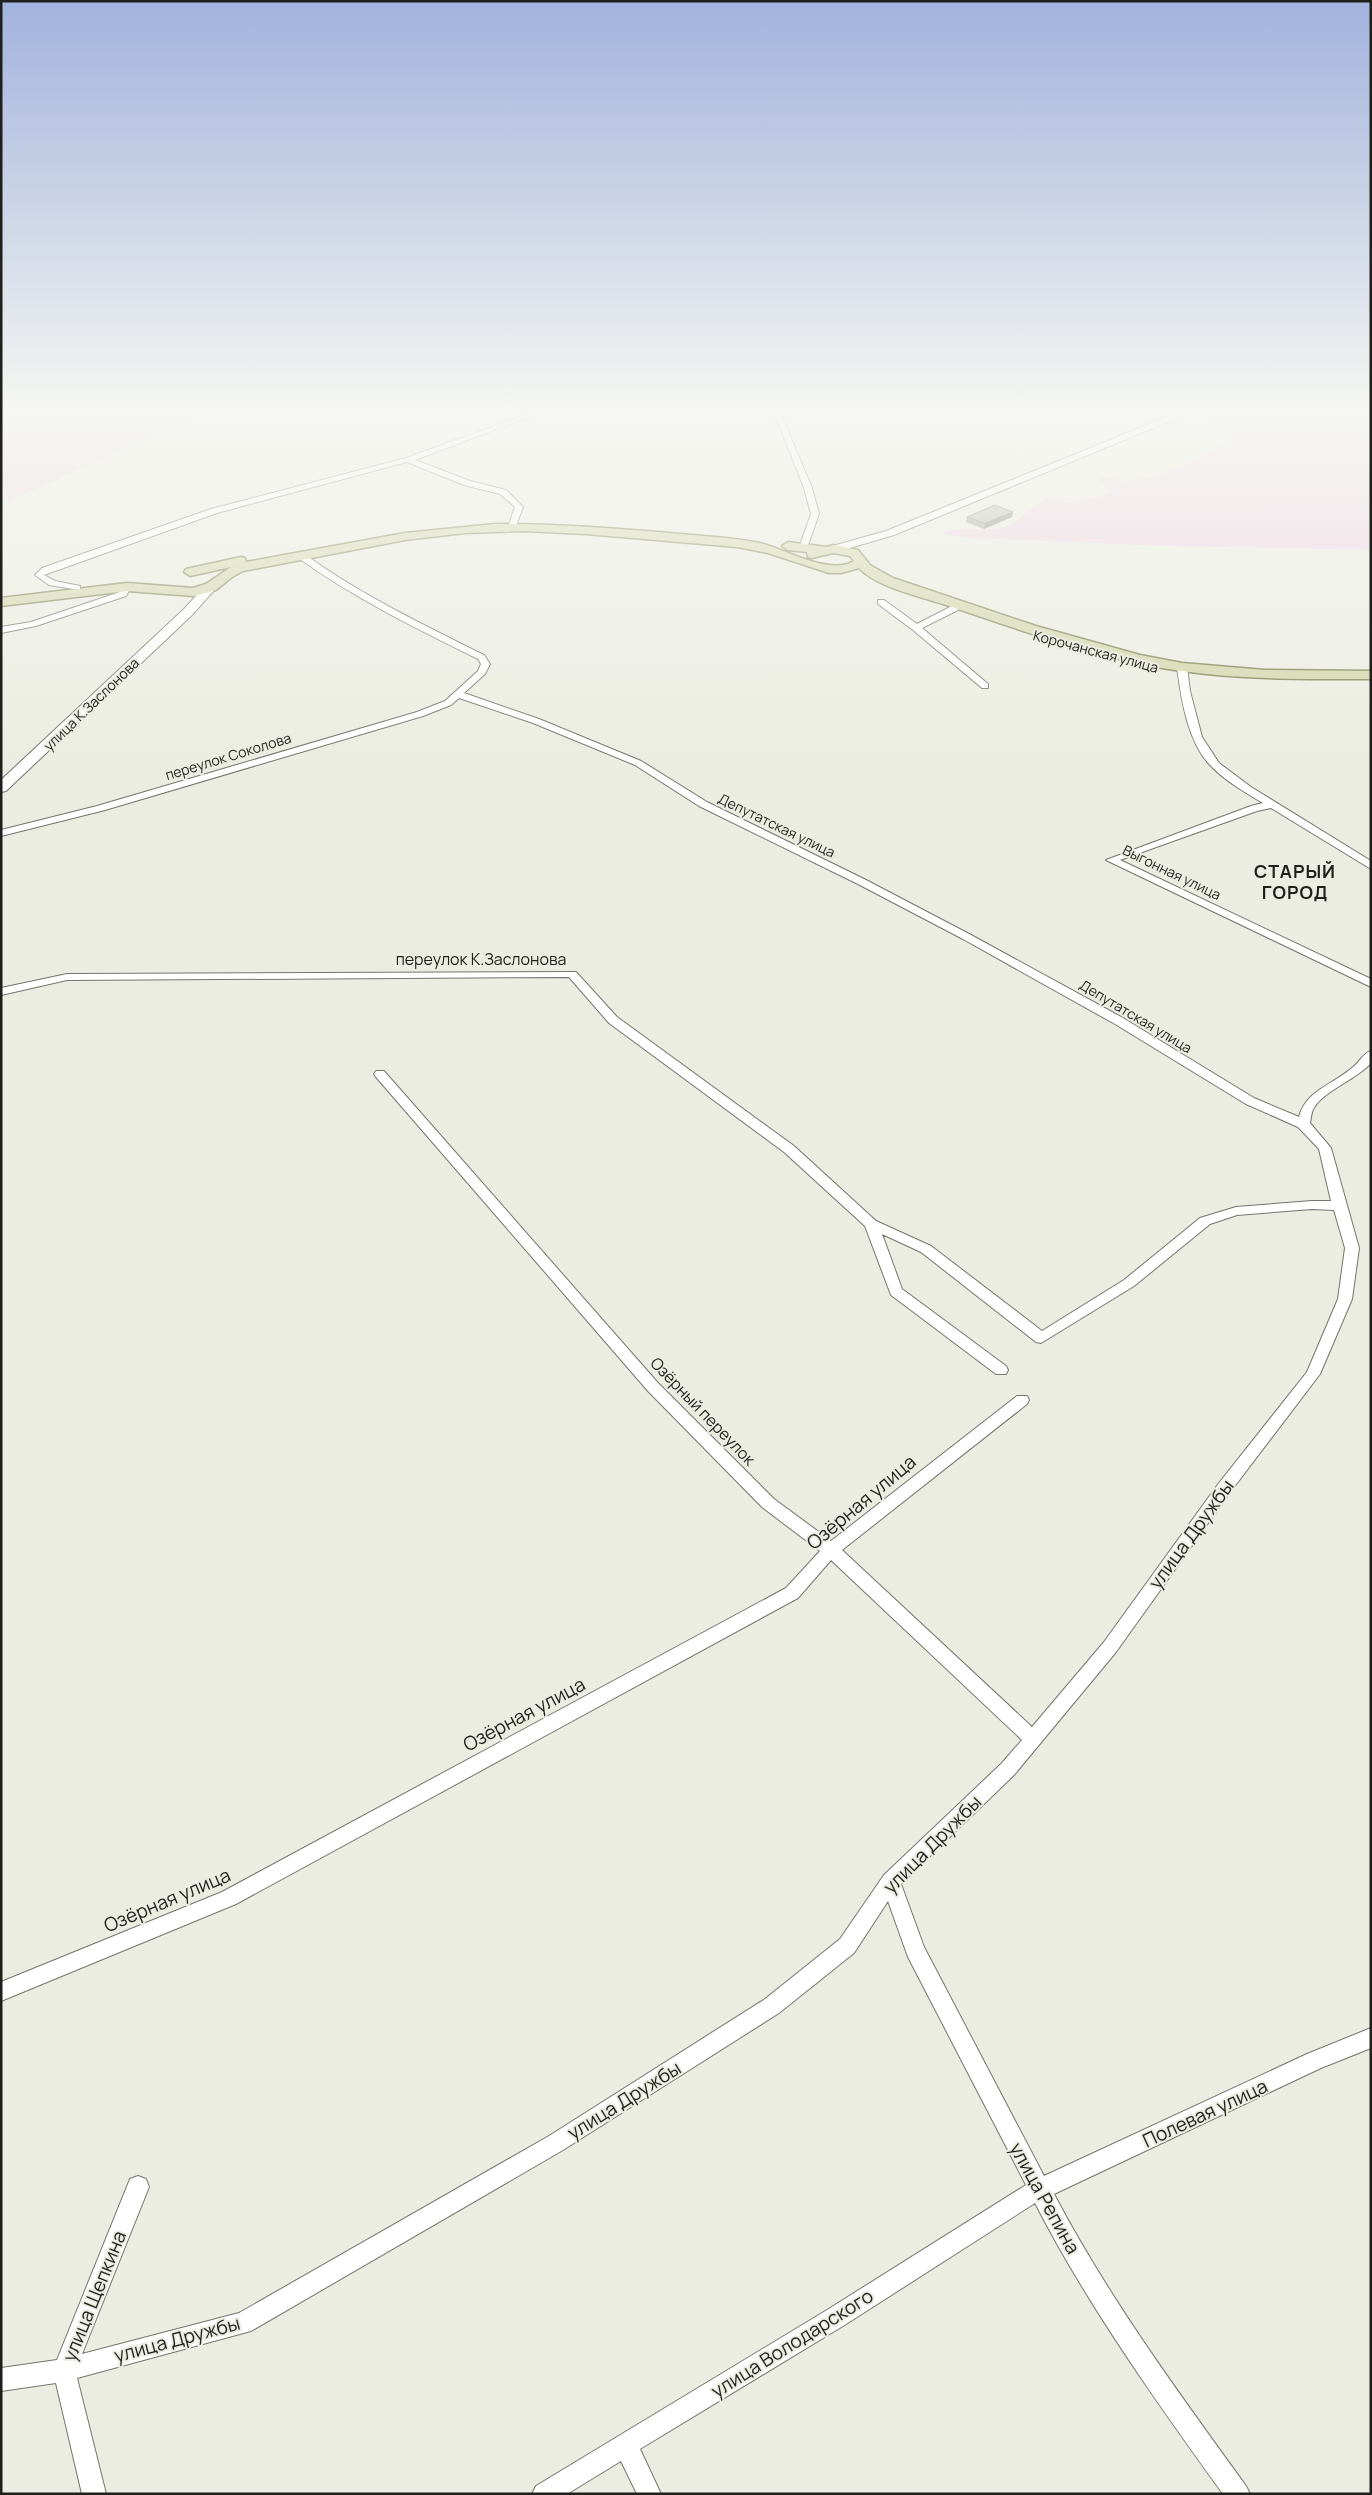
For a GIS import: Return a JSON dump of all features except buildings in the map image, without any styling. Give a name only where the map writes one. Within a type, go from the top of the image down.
[{"type":"main road","points":[[1,600],[170,581],[190,572],[429,530],[451,528]]},
{"type":"main road","points":[[1,600],[77,588],[170,581],[194,592],[214,584],[248,565],[433,533],[489,528]]},
{"type":"main road","points":[[537,528],[762,547],[811,563],[809,560],[812,554],[874,539],[900,528]]},
{"type":"main road","points":[[611,528],[750,540],[803,548],[829,549]]},
{"type":"main road","points":[[831,569],[846,569],[884,542],[920,528]]},
{"type":"main road","name":"Корочанская улица","points":[[829,549],[854,553],[860,560],[888,581],[1031,629],[1182,670],[1265,674],[1371,675]]},
{"type":"main road","name":"Корочанская улица","points":[[811,563],[1026,632],[1120,659],[1182,670],[1267,678],[1371,680]]},
{"type":"main road","points":[[190,572],[210,573],[216,578],[214,584]]},
{"type":"main road","points":[[170,581],[182,601],[183,609],[180,619]]},
{"type":"main road","name":"улица К.Заслонова","points":[[1,788],[180,619],[214,584]]},
{"type":"street","points":[[77,588],[52,583],[39,574],[44,570],[164,528]]},
{"type":"street","points":[[803,548],[810,528]]},
{"type":"street","points":[[300,556],[333,579],[398,616],[481,657],[486,664],[482,672],[458,694]]},
{"type":"street","points":[[1,630],[33,624],[123,594],[127,586]]},
{"type":"street","points":[[881,602],[916,628],[985,686]]},
{"type":"street","points":[[916,628],[955,608]]},
{"type":"street","points":[[1182,670],[1196,737],[1215,765],[1272,805],[1371,866]]},
{"type":"street","name":"переулок Соколова","points":[[1,833],[101,808],[420,714],[448,703],[458,694]]},
{"type":"street","name":"Депутатская улица","points":[[458,694],[536,721],[638,763],[703,804],[854,878],[1119,1021],[1250,1101],[1303,1124]]},
{"type":"street","name":"Выгонная улица","points":[[1272,805],[1111,860],[1371,984]]},
{"type":"street","name":"переулок К.Заслонова","points":[[1,992],[67,977],[572,974],[613,1020],[668,1058],[789,1149],[871,1224],[926,1249],[1041,1338],[1129,1283],[1205,1221],[1236,1211],[1339,1206]]},
{"type":"street","points":[[1303,1124],[1308,1106],[1319,1095],[1358,1070],[1371,1055]]},
{"type":"street","name":"Озёрный переулок","points":[[380,1074],[653,1387],[768,1503],[831,1550],[1034,1738]]},
{"type":"street","name":"улица Дружбы","points":[[1,2380],[64,2370],[243,2323],[556,2143],[772,2006],[847,1946],[891,1881],[1008,1769],[1110,1647],[1225,1487],[1313,1374],[1345,1299],[1352,1248],[1339,1206],[1325,1148],[1303,1124]]},
{"type":"street","name":"переулок К.Заслонова","points":[[871,1224],[896,1292],[1001,1370]]},
{"type":"street","name":"Озёрная улица","points":[[1,1992],[229,1898],[792,1593],[831,1550],[1022,1400]]},
{"type":"street","name":"улица Репина","points":[[891,1881],[915,1950],[1040,2190],[1094,2286],[1184,2420],[1238,2494]]},
{"type":"street","name":"Полевая улица","points":[[1040,2190],[1314,2061],[1371,2038]]},
{"type":"street","name":"улица Щепкина","points":[[94,2494],[64,2370],[138,2187]]},
{"type":"street","name":"улица Володарского","points":[[544,2494],[835,2318],[1040,2190]]},
{"type":"street","points":[[626,2444],[649,2494]]},
{"type":"shaded area","points":[[1371,528],[1371,550],[1167,546],[968,538],[940,533],[955,530]]},
{"type":"district","name":"СТАРЫЙ ГОРОД","points":[[1295,881]]}]
